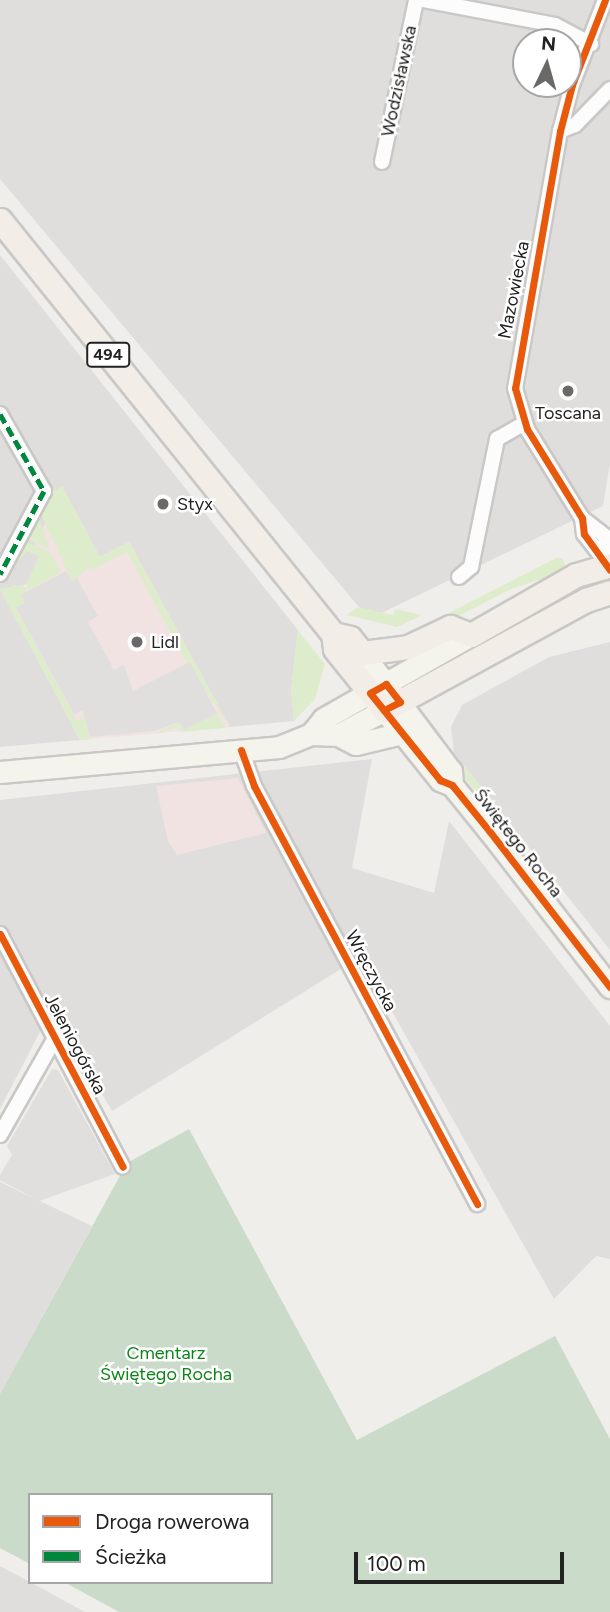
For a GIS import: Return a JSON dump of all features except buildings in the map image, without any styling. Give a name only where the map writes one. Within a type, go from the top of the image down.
[{"type":"main road","name":"Świętego Rocha","points":[[0,220],[333,634],[335,649],[385,697],[451,771],[452,785]]},
{"type":"main road","points":[[338,735],[385,697],[471,635],[576,575],[610,567]]},
{"type":"main road","points":[[312,734],[323,719],[385,697],[574,606],[610,592]]},
{"type":"main road","points":[[362,653],[408,647],[450,627],[471,635]]},
{"type":"main road","name":"Świętego Rocha","points":[[333,634],[350,638],[362,653],[402,733],[440,780],[452,785],[610,987]]},
{"type":"main road","points":[[0,772],[279,747],[312,734],[338,735],[356,744],[402,733]]},
{"type":"street","name":"Wodzisławska","points":[[382,162],[416,0]]},
{"type":"street","points":[[424,0],[555,25],[591,44]]},
{"type":"street","name":"Mazowiecka","points":[[605,0],[591,44],[572,85],[560,131],[516,362],[515,388],[525,423],[582,519],[584,534],[610,567]]},
{"type":"street","points":[[560,131],[575,125],[610,89]]},
{"type":"street","points":[[0,414],[44,491],[0,574]]},
{"type":"street","points":[[459,577],[471,567],[497,439],[525,423]]},
{"type":"street","name":"Wręczycka","points":[[242,750],[254,786],[477,1204]]},
{"type":"street","name":"Jeleniogórska","points":[[0,934],[123,1167]]},
{"type":"street","points":[[0,1135],[54,1040]]},
{"type":"shaded area","points":[[0,0],[610,0],[610,464],[603,506],[369,619],[0,179]]},
{"type":"shaded area","points":[[0,255],[298,630],[291,690],[294,721],[230,727],[129,542],[100,557],[41,556],[28,584],[0,589]]},
{"type":"shaded area","points":[[62,486],[100,557],[129,542],[230,727],[80,740],[7,602],[28,585],[40,556],[32,551]]},
{"type":"shaded area","points":[[66,571],[72,581],[77,578],[98,616],[88,622],[114,670],[124,665],[133,691],[190,662],[217,713],[184,730],[179,722],[154,731],[90,737],[83,710],[74,714],[16,608],[25,603],[21,595]]},
{"type":"shaded area","points":[[0,589],[6,600],[80,740],[0,747]]},
{"type":"shaded area","points":[[610,642],[610,950],[454,753],[451,727],[462,705],[549,657]]},
{"type":"shaded area","points":[[372,759],[352,868],[434,893],[449,821],[610,1026],[610,1259],[596,1256],[554,1299],[363,960],[349,964],[112,1111],[58,1019],[45,1022],[0,1109],[0,800]]},
{"type":"shaded area","points":[[238,778],[266,833],[177,855],[168,841],[156,786]]},
{"type":"shaded area","points":[[52,1069],[58,1070],[115,1174],[39,1201],[0,1180],[0,1175],[12,1155],[7,1146]]},
{"type":"shaded area","points":[[0,1182],[92,1226],[0,1394]]},
{"type":"shaded area","points":[[0,1566],[28,1581],[28,1584],[34,1584],[85,1612],[0,1612]]},
{"type":"green space","points":[[62,486],[100,557],[129,542],[230,727],[187,663],[127,552],[91,570],[89,567],[72,581],[40,512],[48,495]]},
{"type":"green space","points":[[38,516],[49,547],[47,548],[27,539]]},
{"type":"green space","points":[[26,542],[50,552],[61,572],[29,590],[26,585],[39,556],[27,551],[17,563]]},
{"type":"green space","points":[[556,558],[562,558],[568,570],[511,589],[414,639],[410,633]]},
{"type":"green space","points":[[24,585],[27,592],[21,595],[25,603],[16,609],[77,721],[83,718],[83,710],[90,739],[80,740],[0,589]]},
{"type":"green space","points":[[358,607],[393,615],[395,609],[422,615],[397,627],[347,615]]},
{"type":"green space","points":[[298,631],[325,664],[315,699],[294,721],[291,690]]},
{"type":"green space","points":[[217,713],[225,728],[181,732],[178,727],[154,734],[179,722],[184,730]]},
{"type":"green space","points":[[444,744],[507,820],[501,824],[441,747]]},
{"type":"green space","name":"Cmentarz Świętego Rocha","points":[[189,1129],[357,1440],[555,1336],[610,1439],[610,1612],[119,1612],[68,1584],[273,1584],[273,1493],[28,1493],[28,1563],[0,1548],[0,1394],[127,1163]]},
{"type":"marked path","points":[[0,414],[44,491],[0,574]]},
{"type":"cycle path","points":[[605,0],[572,85],[560,131],[515,388],[527,429],[582,518],[584,534],[610,570]]},
{"type":"cycle path","points":[[384,710],[400,702],[386,684],[370,693],[440,780],[452,785],[610,987]]},
{"type":"cycle path","points":[[241,750],[254,786],[477,1204]]},
{"type":"cycle path","points":[[0,934],[123,1167]]},
{"type":"place","name":"Toscana","points":[[568,391]]},
{"type":"place","name":"Styx","points":[[163,504]]},
{"type":"place","name":"Lidl","points":[[137,642]]}]
